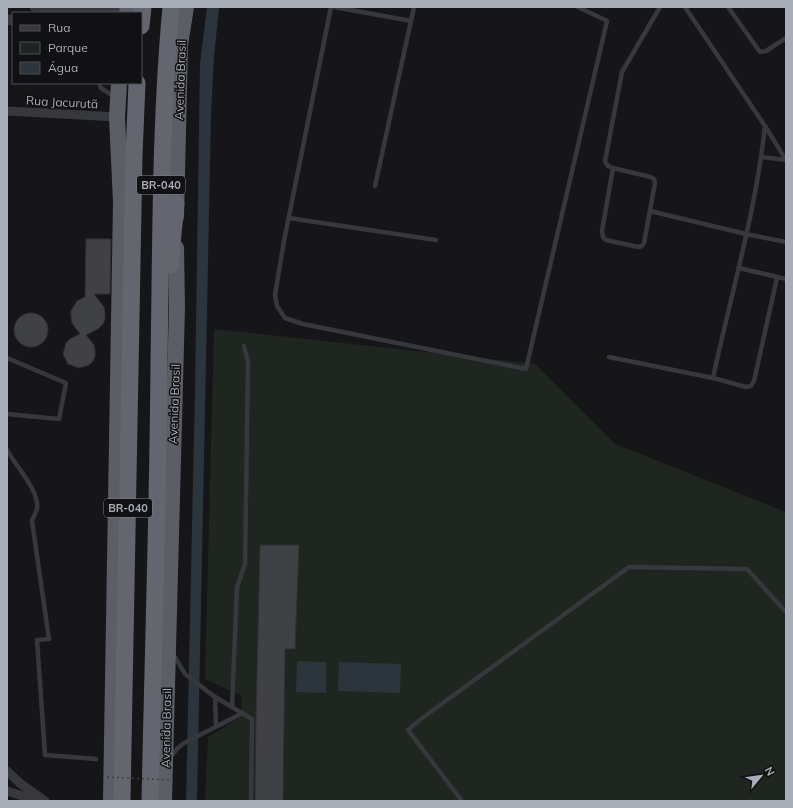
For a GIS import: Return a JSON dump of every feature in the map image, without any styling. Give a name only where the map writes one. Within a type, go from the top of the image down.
[{"type":"highway","name":"Avenida Brasil","points":[[150,801],[159,362],[160,214],[171,7]]},
{"type":"highway","name":"Avenida Brasil","points":[[164,801],[176,307],[176,203],[180,45],[186,7]]},
{"type":"highway","points":[[112,801],[121,202],[117,117],[119,84]]},
{"type":"highway","points":[[129,84],[129,182],[133,214]]},
{"type":"highway","name":"BR-040","points":[[122,801],[134,155],[137,84]]},
{"type":"highway","points":[[159,362],[176,203]]},
{"type":"street","points":[[34,7],[129,10]]},
{"type":"street","name":"Rua Jacurutã","points":[[7,111],[117,117]]},
{"type":"street","points":[[7,771],[21,784],[45,801]]},
{"type":"street","points":[[7,791],[38,801]]},
{"type":"lane","points":[[331,7],[275,295],[277,306],[285,318],[303,324],[526,369],[607,21],[578,7]]},
{"type":"lane","points":[[334,7],[411,20]]},
{"type":"lane","points":[[375,186],[414,7]]},
{"type":"lane","points":[[613,168],[602,231],[603,237],[606,240],[638,247],[642,246],[644,243],[650,211],[655,183],[654,179],[613,168],[608,166],[605,160],[622,72],[660,7]]},
{"type":"lane","points":[[685,7],[765,126],[786,160]]},
{"type":"lane","points":[[728,7],[760,52],[766,51],[786,38]]},
{"type":"lane","points":[[99,84],[101,88],[118,99]]},
{"type":"lane","points":[[713,378],[739,268],[762,157],[765,126]]},
{"type":"lane","points":[[762,157],[786,160]]},
{"type":"lane","points":[[650,211],[786,242]]},
{"type":"lane","points":[[289,218],[436,240]]},
{"type":"lane","points":[[739,268],[786,279]]},
{"type":"lane","points":[[609,357],[713,378],[746,387],[751,386],[754,382],[777,278]]},
{"type":"lane","points":[[232,707],[237,587],[245,564],[248,362],[244,346]]},
{"type":"lane","points":[[7,358],[66,383],[59,419],[7,414]]},
{"type":"lane","points":[[7,450],[27,480],[37,500],[32,521],[49,639],[37,640],[45,756],[96,759]]},
{"type":"lane","points":[[462,801],[408,730],[629,567],[747,569],[786,612]]},
{"type":"lane","points":[[168,646],[185,674],[215,697],[252,719],[251,801]]},
{"type":"lane","points":[[215,697],[216,726]]},
{"type":"lane","points":[[165,764],[184,743],[244,713]]},
{"type":"path","points":[[106,777],[172,780]]},
{"type":"green space","points":[[214,329],[535,364],[615,444],[786,512],[786,801],[205,801],[208,737],[241,717],[242,696],[205,679]]},
{"type":"water","points":[[207,7],[219,7],[214,57],[211,115],[197,801],[186,801],[195,391],[200,63]]},
{"type":"water","points":[[297,661],[326,662],[326,693],[296,692]]},
{"type":"water","points":[[339,662],[401,664],[400,693],[338,691]]},
{"type":"building","points":[[86,239],[111,239],[110,294],[94,294],[104,307],[105,319],[103,324],[98,329],[86,335],[94,345],[95,356],[89,365],[79,368],[68,364],[63,354],[66,343],[70,339],[80,334],[72,323],[71,311],[77,301],[85,297]]},
{"type":"building","points":[[28,313],[34,313],[43,318],[47,324],[47,336],[43,342],[34,347],[28,347],[19,342],[14,333],[14,327],[19,318]]},
{"type":"building","points":[[260,545],[299,545],[295,649],[285,649],[283,801],[255,801]]},
{"type":"waterway","points":[[7,15],[12,16]]}]
